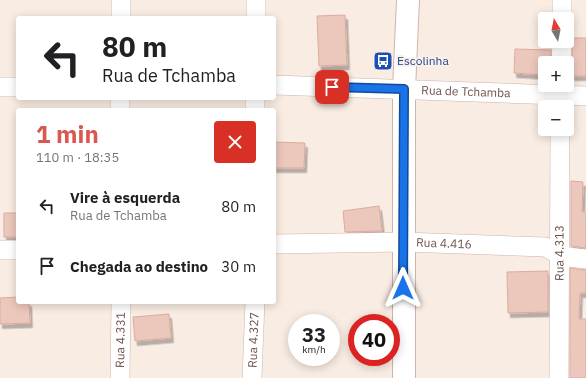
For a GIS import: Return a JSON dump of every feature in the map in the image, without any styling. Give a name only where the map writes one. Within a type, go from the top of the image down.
[{"type":"street","points":[[121,0],[121,16]]},
{"type":"street","points":[[256,0],[256,16]]},
{"type":"street","points":[[404,378],[404,89],[408,0]]},
{"type":"street","points":[[562,0],[562,12]]},
{"type":"street","name":"Rua de Tchamba","points":[[276,85],[586,96]]},
{"type":"street","points":[[0,87],[16,87]]},
{"type":"street","name":"Rua 4.313","points":[[559,378],[560,136]]},
{"type":"street","name":"Rua 4.416","points":[[276,244],[403,242],[545,246],[553,250],[559,256],[586,259]]},
{"type":"street","points":[[0,250],[16,250]]},
{"type":"street","name":"Rua 4.331","points":[[120,304],[120,378]]},
{"type":"street","name":"Rua 4.327","points":[[252,378],[255,304]]},
{"type":"building","points":[[345,15],[347,65],[319,66],[317,16]]},
{"type":"building","points":[[574,38],[586,38],[586,76],[574,76],[574,56],[572,56]]},
{"type":"building","points":[[515,49],[551,50],[551,56],[538,56],[538,75],[514,73]]},
{"type":"building","points":[[276,142],[305,143],[304,168],[276,168]]},
{"type":"building","points":[[571,181],[583,182],[582,212],[586,212],[586,248],[571,246]]},
{"type":"building","points":[[379,206],[382,231],[345,232],[343,211]]},
{"type":"building","points":[[4,213],[16,213],[16,237],[4,237]]},
{"type":"building","points":[[570,268],[586,270],[586,293],[580,293],[579,319],[586,319],[586,378],[570,378]]},
{"type":"building","points":[[548,271],[548,312],[508,313],[507,272]]},
{"type":"building","points":[[16,297],[16,304],[29,304],[30,323],[0,324],[0,298]]},
{"type":"building","points":[[169,314],[171,338],[135,341],[133,317]]},
{"type":"place","name":"Escolinha","points":[[383,61]]},
{"type":"route","points":[[332,87],[404,89],[403,288]]}]
